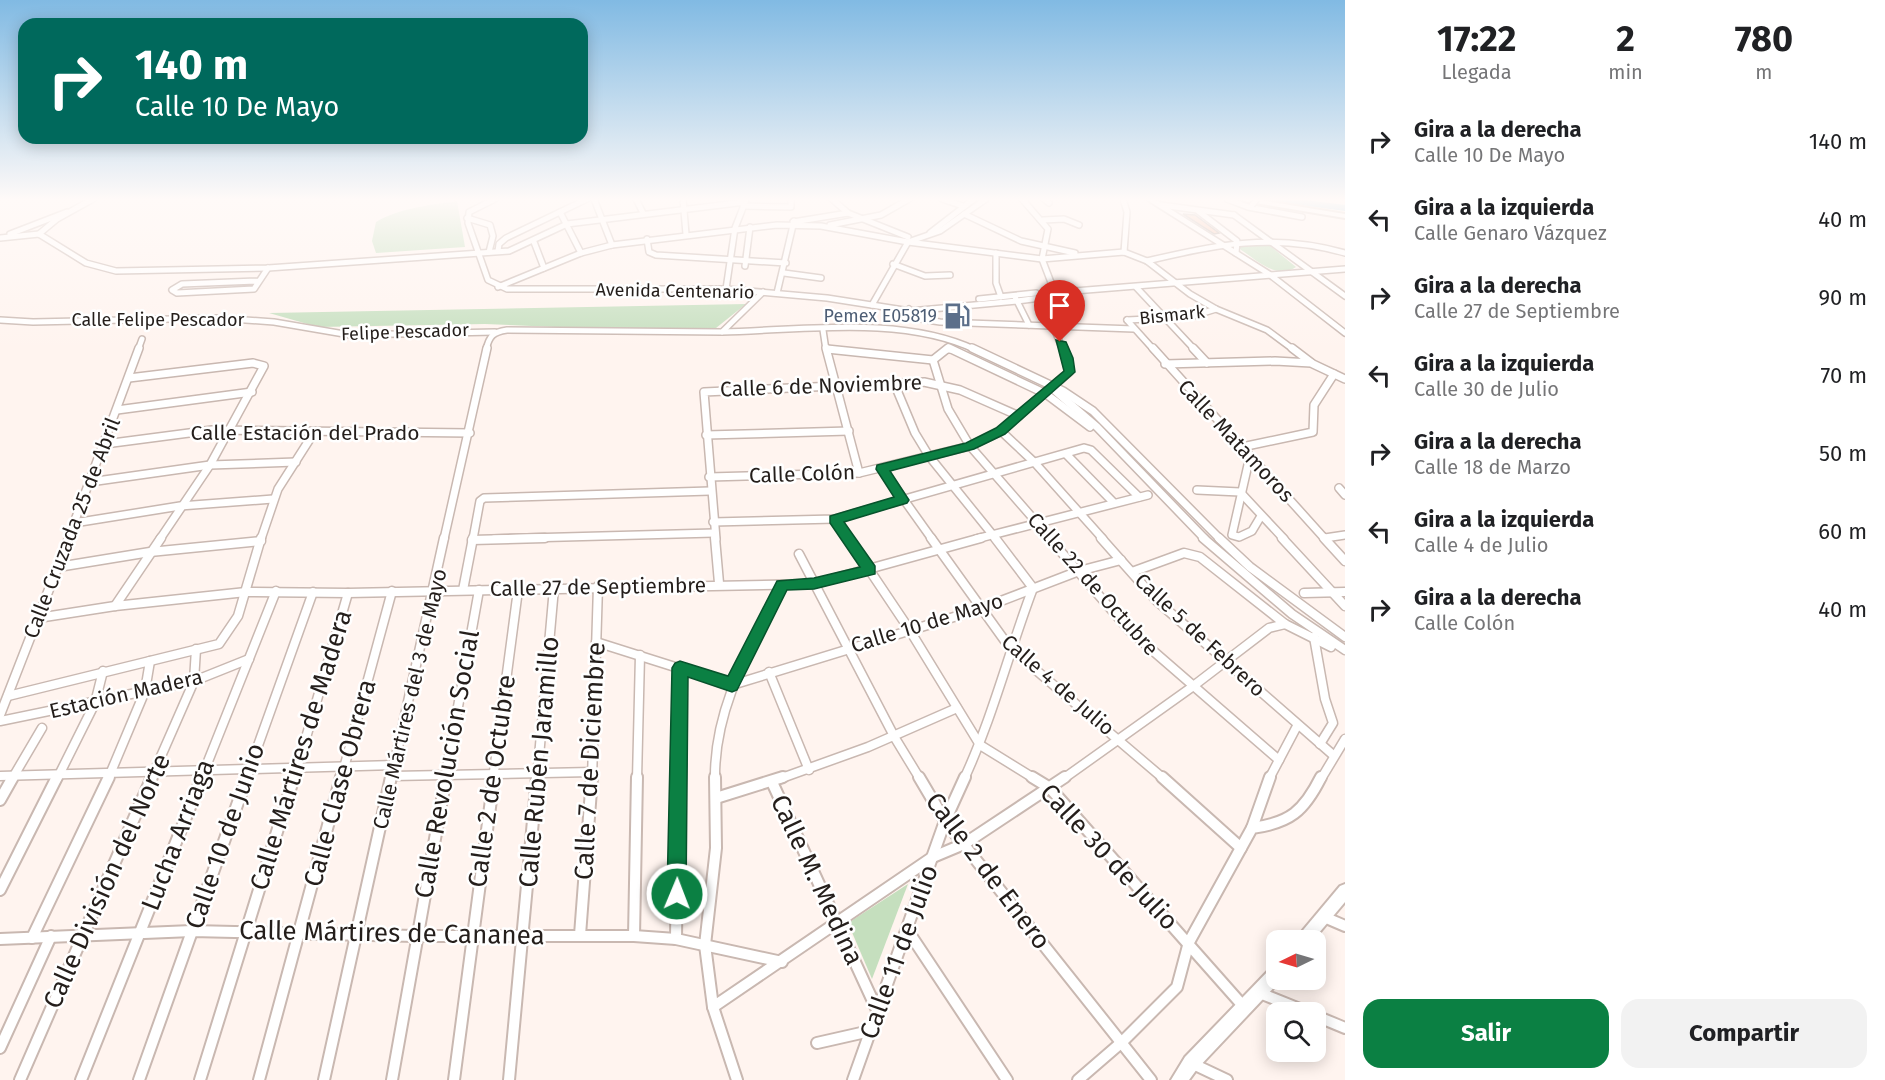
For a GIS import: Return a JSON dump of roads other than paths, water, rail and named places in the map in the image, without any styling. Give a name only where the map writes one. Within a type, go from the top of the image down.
[{"type":"street","points":[[64,249],[86,263],[106,270],[268,268],[509,252],[516,249]]},
{"type":"street","points":[[476,249],[488,280],[498,287],[595,249]]},
{"type":"street","points":[[537,249],[544,268]]},
{"type":"street","points":[[648,249],[652,254],[786,263]]},
{"type":"street","points":[[726,289],[732,249]]},
{"type":"street","points":[[746,262],[747,249]]},
{"type":"street","points":[[777,293],[789,249]]},
{"type":"street","points":[[872,305],[893,264],[903,249]]},
{"type":"street","points":[[972,249],[1042,259],[1124,252],[1147,261],[1175,283],[1216,309],[1267,330],[1313,363],[1345,379]]},
{"type":"street","points":[[1044,249],[1042,259],[1068,327]]},
{"type":"street","points":[[1059,249],[1082,255]]},
{"type":"street","points":[[1147,261],[1193,249]]},
{"type":"street","points":[[1230,249],[1269,274],[1344,332]]},
{"type":"street","points":[[1280,249],[1345,296]]},
{"type":"street","points":[[996,253],[996,283],[1001,297]]},
{"type":"street","points":[[893,264],[925,276],[950,275]]},
{"type":"street","points":[[259,281],[182,285],[172,290],[177,293],[249,290],[257,287],[268,268]]},
{"type":"street","name":"Avenida Centenario","points":[[498,287],[520,290],[726,289],[777,293],[892,309],[909,309],[1065,292],[1345,269]]},
{"type":"street","points":[[784,273],[821,278]]},
{"type":"street","points":[[1136,287],[1207,363]]},
{"type":"street","points":[[722,332],[763,292]]},
{"type":"street","name":"Avenida Centenario","points":[[966,303],[1001,297],[1016,298]]},
{"type":"street","points":[[1016,298],[1029,325]]},
{"type":"street","points":[[909,309],[918,317],[932,321],[1134,329]]},
{"type":"street","name":"Bismark","points":[[1127,320],[1199,315],[1216,309]]},
{"type":"street","name":"Calle Felipe Pescador","points":[[0,320],[33,322],[217,318],[274,322],[315,331]]},
{"type":"street","points":[[734,320],[748,331]]},
{"type":"street","name":"Calle Matamoros","points":[[1127,320],[1345,561]]},
{"type":"street","name":"Calle Colón","points":[[709,477],[859,472],[882,469],[970,446],[1000,431],[1066,377],[1070,367],[1053,326]]},
{"type":"street","points":[[495,332],[507,330],[722,332],[888,328],[928,333],[955,340],[1049,391],[1097,428],[1212,547],[1292,614],[1345,650]]},
{"type":"street","points":[[823,330],[859,472]]},
{"type":"street","name":"Felipe Pescador","points":[[315,331],[350,335],[495,332]]},
{"type":"street","name":"Calle Mártires del 3 de Mayo","points":[[324,1080],[435,591],[489,337],[495,332]]},
{"type":"street","name":"Calle Cruzada 25 de Abril","points":[[0,715],[105,444],[142,339]]},
{"type":"street","points":[[827,349],[933,360],[948,348],[1049,391],[1090,427]]},
{"type":"street","name":"Calle 22 de Octubre","points":[[933,360],[953,420],[970,446],[1129,630],[1192,687],[1279,760]]},
{"type":"street","points":[[1165,364],[1275,361],[1313,363]]},
{"type":"street","points":[[115,606],[180,506],[210,465],[252,392],[264,366],[253,363],[129,378]]},
{"type":"street","points":[[1242,447],[1311,434],[1314,430],[1314,405],[1335,374]]},
{"type":"street","points":[[894,383],[915,433],[929,456],[955,485],[1033,588]]},
{"type":"street","points":[[939,383],[1018,416]]},
{"type":"street","name":"Calle 6 de Noviembre","points":[[706,435],[704,392],[712,390],[939,383]]},
{"type":"street","points":[[1049,391],[1063,391],[1093,411],[1203,523],[1250,567],[1345,637]]},
{"type":"street","points":[[117,410],[252,392]]},
{"type":"street","name":"Calle Estación del Prado","points":[[105,444],[190,431],[231,429],[470,433]]},
{"type":"street","points":[[8,696],[219,644],[232,630],[246,592],[273,499],[315,431]]},
{"type":"street","points":[[719,584],[706,435],[849,431]]},
{"type":"street","name":"Calle 5 de Febrero","points":[[1000,431],[1035,463],[1157,601],[1297,726],[1332,754]]},
{"type":"street","name":"Calle 27 de Septiembre","points":[[38,618],[115,606],[246,592],[348,593],[598,586],[814,584],[940,551],[992,534],[1143,496],[1090,450],[1084,448],[1066,454]]},
{"type":"street","points":[[712,522],[835,519],[1066,454],[1114,504]]},
{"type":"street","points":[[1250,456],[1232,533],[1236,537],[1244,536],[1252,531],[1261,516]]},
{"type":"street","points":[[90,482],[210,465],[296,462]]},
{"type":"street","name":"Calle 4 de Julio","points":[[882,469],[1010,648],[1119,738],[1241,848]]},
{"type":"street","points":[[1339,489],[1345,495]]},
{"type":"street","points":[[1197,490],[1240,492],[1345,606]]},
{"type":"street","points":[[463,590],[480,501],[484,498],[710,491]]},
{"type":"street","points":[[74,523],[180,506],[273,499]]},
{"type":"street","name":"Calle 30 de Julio","points":[[835,519],[909,629],[980,745],[1050,788],[1189,942],[1245,1008]]},
{"type":"street","points":[[472,540],[714,533]]},
{"type":"street","points":[[1325,538],[1345,536]]},
{"type":"street","points":[[58,567],[150,552],[261,541]]},
{"type":"street","name":"Calle 2 de Enero","points":[[799,554],[895,738],[945,821],[1151,1080]]},
{"type":"street","points":[[1132,572],[1184,554],[1192,554],[1207,562],[1285,624],[1345,655]]},
{"type":"street","name":"Calle 10 de Mayo","points":[[732,685],[847,647],[980,609],[1079,571],[1121,560]]},
{"type":"street","points":[[736,1080],[713,1007],[705,945],[715,862],[717,742],[732,685],[782,585]]},
{"type":"street","name":"Calle 7 de Diciembre","points":[[580,935],[592,772],[598,586]]},
{"type":"street","name":"Calle Rubén Jaramillo","points":[[509,1080],[554,588]]},
{"type":"street","name":"Calle 11 de Julio","points":[[853,1080],[908,931],[945,821],[980,745],[1010,648],[1033,588]]},
{"type":"street","name":"Calle Revolución Social","points":[[392,1080],[479,590]]},
{"type":"street","name":"Calle 2 de Octubre","points":[[454,1080],[492,774],[518,590]]},
{"type":"street","name":"Lucha Arriaga","points":[[81,1080],[276,591]]},
{"type":"street","name":"Calle Clase Obrera","points":[[259,1080],[346,768],[392,591]]},
{"type":"street","name":"Calle 10 de Junio","points":[[139,1080],[313,592]]},
{"type":"street","points":[[1304,593],[1345,592]]},
{"type":"street","name":"Calle Mártires de Madera","points":[[200,1080],[297,768],[348,593]]},
{"type":"street","points":[[713,1007],[837,925],[933,857],[964,844],[1050,788],[1192,687],[1224,660],[1269,628],[1285,624]]},
{"type":"street","points":[[1314,637],[1323,690],[1333,723],[1320,744]]},
{"type":"street","points":[[596,642],[732,685]]},
{"type":"street","points":[[194,681],[196,649]]},
{"type":"street","points":[[634,936],[640,655]]},
{"type":"street","name":"Estación Madera","points":[[0,721],[194,681],[249,659]]},
{"type":"street","points":[[32,938],[111,773],[145,691],[150,661]]},
{"type":"street","points":[[676,939],[680,668]]},
{"type":"street","points":[[0,890],[61,774],[95,703],[103,671]]},
{"type":"street","points":[[769,672],[809,770]]},
{"type":"street","name":"Calle División del Norte","points":[[20,1080],[194,681]]},
{"type":"street","points":[[716,798],[809,770],[895,738],[957,708]]},
{"type":"street","points":[[1078,1080],[1122,1042],[1177,987],[1189,942],[1252,828],[1270,777],[1297,726]]},
{"type":"street","points":[[0,800],[42,729]]},
{"type":"street","points":[[1252,828],[1276,826],[1299,809],[1316,792],[1332,754],[1345,739]]},
{"type":"street","points":[[0,777],[395,765]]},
{"type":"street","points":[[393,776],[592,772]]},
{"type":"street","name":"Calle M. Medina","points":[[772,782],[877,1010]]},
{"type":"street","points":[[1313,930],[1345,891]]},
{"type":"street","points":[[1324,917],[1345,926]]},
{"type":"street","name":"Calle Mártires de Cananea","points":[[0,939],[192,931],[416,936],[634,936],[676,939],[782,962]]},
{"type":"street","points":[[908,931],[1007,1080]]},
{"type":"street","points":[[0,1048],[51,936]]},
{"type":"street","points":[[1179,1080],[1191,1063],[1266,986]]},
{"type":"street","points":[[1260,993],[1283,1002]]},
{"type":"street","points":[[1326,1020],[1345,1028]]},
{"type":"street","points":[[817,1043],[870,1031]]},
{"type":"street","points":[[1191,1063],[1227,1080]]},
{"type":"place","name":"Pemex E05819","points":[[957,316]]}]
